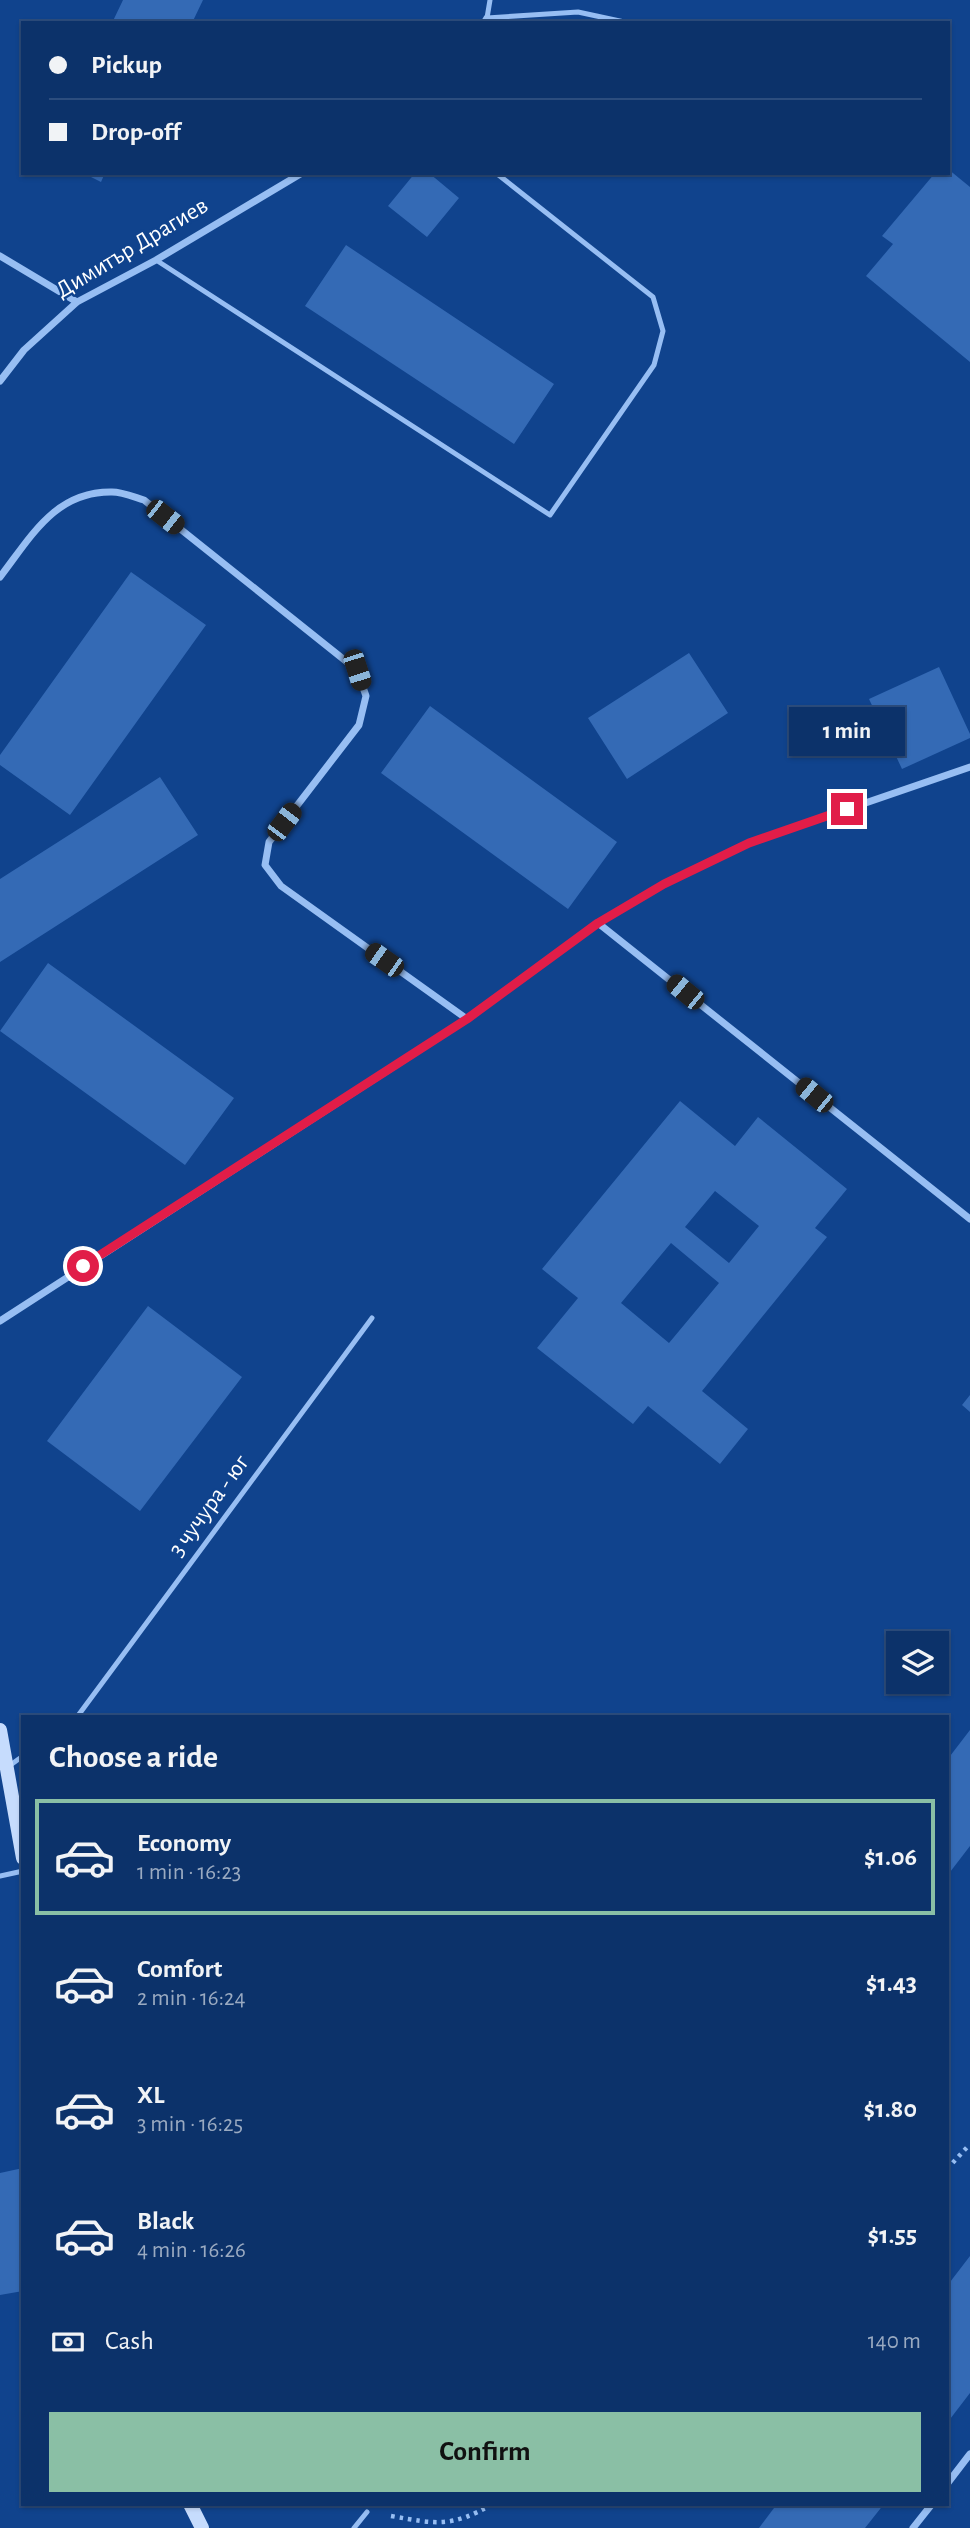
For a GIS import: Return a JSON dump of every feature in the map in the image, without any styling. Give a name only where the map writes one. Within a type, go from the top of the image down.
[{"type":"street","name":"Димитър Драгиев","points":[[0,381],[23,350],[77,302],[156,260],[299,175]]},
{"type":"street","points":[[0,256],[77,302]]},
{"type":"street","points":[[0,577],[48,516],[68,501],[90,494],[115,492],[144,500],[357,670],[366,696],[359,725],[269,842],[265,865],[281,886],[467,1019]]},
{"type":"street","points":[[0,1321],[467,1019],[598,923],[664,884],[749,843],[970,767]]},
{"type":"street","points":[[598,923],[970,1219]]},
{"type":"street","points":[[0,1730],[21,1847]]},
{"type":"street","points":[[949,2481],[970,2454]]},
{"type":"street","points":[[191,2506],[202,2528]]},
{"type":"street","points":[[913,2528],[930,2506]]},
{"type":"lane","points":[[490,0],[486,20],[578,12],[620,21]]},
{"type":"lane","points":[[156,260],[550,515],[654,365],[663,331],[653,297],[499,175]]},
{"type":"lane","name":"3 чучура - юг","points":[[78,1715],[372,1318]]},
{"type":"lane","points":[[6,1768],[21,1757]]},
{"type":"lane","points":[[0,1876],[21,1871]]},
{"type":"lane","points":[[354,2528],[368,2512]]},
{"type":"path","points":[[949,2167],[970,2144]]},
{"type":"path","points":[[368,2512],[438,2525],[459,2521],[489,2506]]},
{"type":"building","points":[[123,0],[203,0],[193,21],[113,21]]},
{"type":"building","points":[[950,171],[970,187],[970,362],[866,276],[893,244],[882,236],[933,175],[950,175]]},
{"type":"building","points":[[87,175],[104,175],[101,182]]},
{"type":"building","points":[[413,175],[431,175],[459,198],[427,237],[388,206]]},
{"type":"building","points":[[346,245],[554,384],[514,444],[305,306]]},
{"type":"building","points":[[131,572],[206,625],[70,815],[0,765],[0,755]]},
{"type":"building","points":[[689,653],[728,713],[627,779],[588,718]]},
{"type":"building","points":[[939,667],[970,738],[902,769],[869,699]]},
{"type":"building","points":[[430,706],[617,842],[568,909],[381,773]]},
{"type":"building","points":[[160,777],[198,835],[0,962],[0,879]]},
{"type":"building","points":[[48,963],[234,1098],[185,1165],[0,1031]]},
{"type":"building","points":[[680,1101],[735,1146],[758,1117],[847,1189],[815,1228],[827,1237],[702,1391],[748,1429],[720,1464],[648,1406],[633,1424],[537,1348],[578,1298],[542,1269]],"holes":[[[715,1191],[759,1226],[729,1263],[685,1227]],[[671,1243],[719,1283],[669,1343],[621,1303]]]},
{"type":"building","points":[[148,1306],[242,1377],[140,1511],[47,1441]]},
{"type":"building","points":[[970,1395],[970,1412],[962,1405]]},
{"type":"building","points":[[970,1730],[970,1846],[949,1873],[949,1757]]},
{"type":"building","points":[[21,2168],[21,2291],[0,2295],[0,2173]]},
{"type":"building","points":[[970,2256],[970,2393],[949,2420],[949,2283]]},
{"type":"building","points":[[776,2506],[882,2506],[865,2528],[759,2528]]},
{"type":"route","points":[[83,1266],[467,1019],[598,923],[664,884],[749,843],[847,809]]}]
